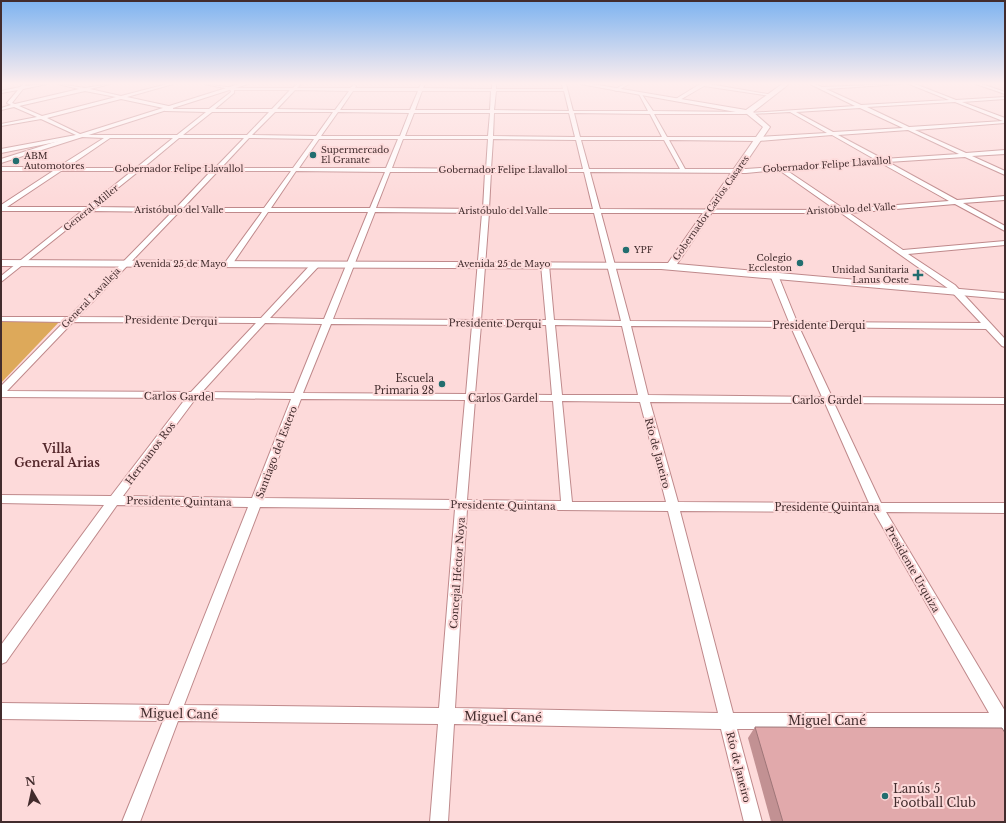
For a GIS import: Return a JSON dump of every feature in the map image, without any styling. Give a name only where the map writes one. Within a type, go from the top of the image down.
[{"type":"main road","points":[[1,161],[125,122]]},
{"type":"main road","name":"Gobernador Carlos Casares","points":[[671,266],[767,127],[761,122]]},
{"type":"main road","name":"Avenida 25 de Mayo","points":[[1,263],[671,266],[1005,296]]},
{"type":"street","points":[[1,126],[20,122]]},
{"type":"street","points":[[52,122],[81,136]]},
{"type":"street","name":"General Miller","points":[[1,280],[196,122]]},
{"type":"street","name":"General Lavalleja","points":[[1,393],[262,122]]},
{"type":"street","points":[[228,264],[328,122]]},
{"type":"street","name":"Santiago del Estero","points":[[131,822],[297,397],[407,122]]},
{"type":"street","name":"Concejal Héctor Noya","points":[[439,822],[461,504],[472,397],[482,264],[491,122]]},
{"type":"street","name":"Río de Janeiro","points":[[574,122],[753,822]]},
{"type":"street","points":[[658,122],[683,170]]},
{"type":"street","points":[[811,122],[1005,228]]},
{"type":"street","points":[[895,122],[1005,173]]},
{"type":"street","points":[[1,151],[81,136],[758,139],[986,122]]},
{"type":"street","points":[[1,209],[108,136]]},
{"type":"street","name":"Gobernador Felipe Llavallol","points":[[1,169],[738,171],[1005,152]]},
{"type":"street","points":[[781,169],[958,292],[1005,344]]},
{"type":"street","name":"Aristóbulo del Valle","points":[[1,209],[844,212],[1005,198]]},
{"type":"street","points":[[902,252],[1005,242]]},
{"type":"street","name":"Hermanos Ros","points":[[1,657],[114,500],[192,397],[316,264]]},
{"type":"street","points":[[545,265],[567,506]]},
{"type":"street","name":"Presidente Urquiza","points":[[774,275],[794,325],[877,507],[1004,723]]},
{"type":"street","name":"Presidente Derqui","points":[[1,319],[989,326]]},
{"type":"street","name":"Carlos Gardel","points":[[1,393],[192,397],[472,397],[1005,401]]},
{"type":"street","name":"Presidente Quintana","points":[[1,499],[567,506],[1005,508]]},
{"type":"street","name":"Miguel Cané","points":[[1,711],[727,721],[1004,723]]},
{"type":"shaded area","points":[[60,321],[1,383],[1,322]]},
{"type":"building","name":"Lanús 5 Football Club","points":[[755,727],[1002,728],[1005,733],[1005,822],[783,822]]},
{"type":"place","name":"Supermercado El Granate","points":[[313,155]]},
{"type":"place","name":"ABM Automotores","points":[[16,161]]},
{"type":"place","name":"YPF","points":[[626,250]]},
{"type":"place","name":"Colegio Eccleston","points":[[800,263]]},
{"type":"place","name":"Unidad Sanitaria Lanus Oeste","points":[[918,275]]},
{"type":"place","name":"Escuela Primaria 28","points":[[442,384]]},
{"type":"place","name":"Lanús 5 Football Club","points":[[885,796]]},
{"type":"district","name":"Villa General Arias","points":[[57,456]]}]
